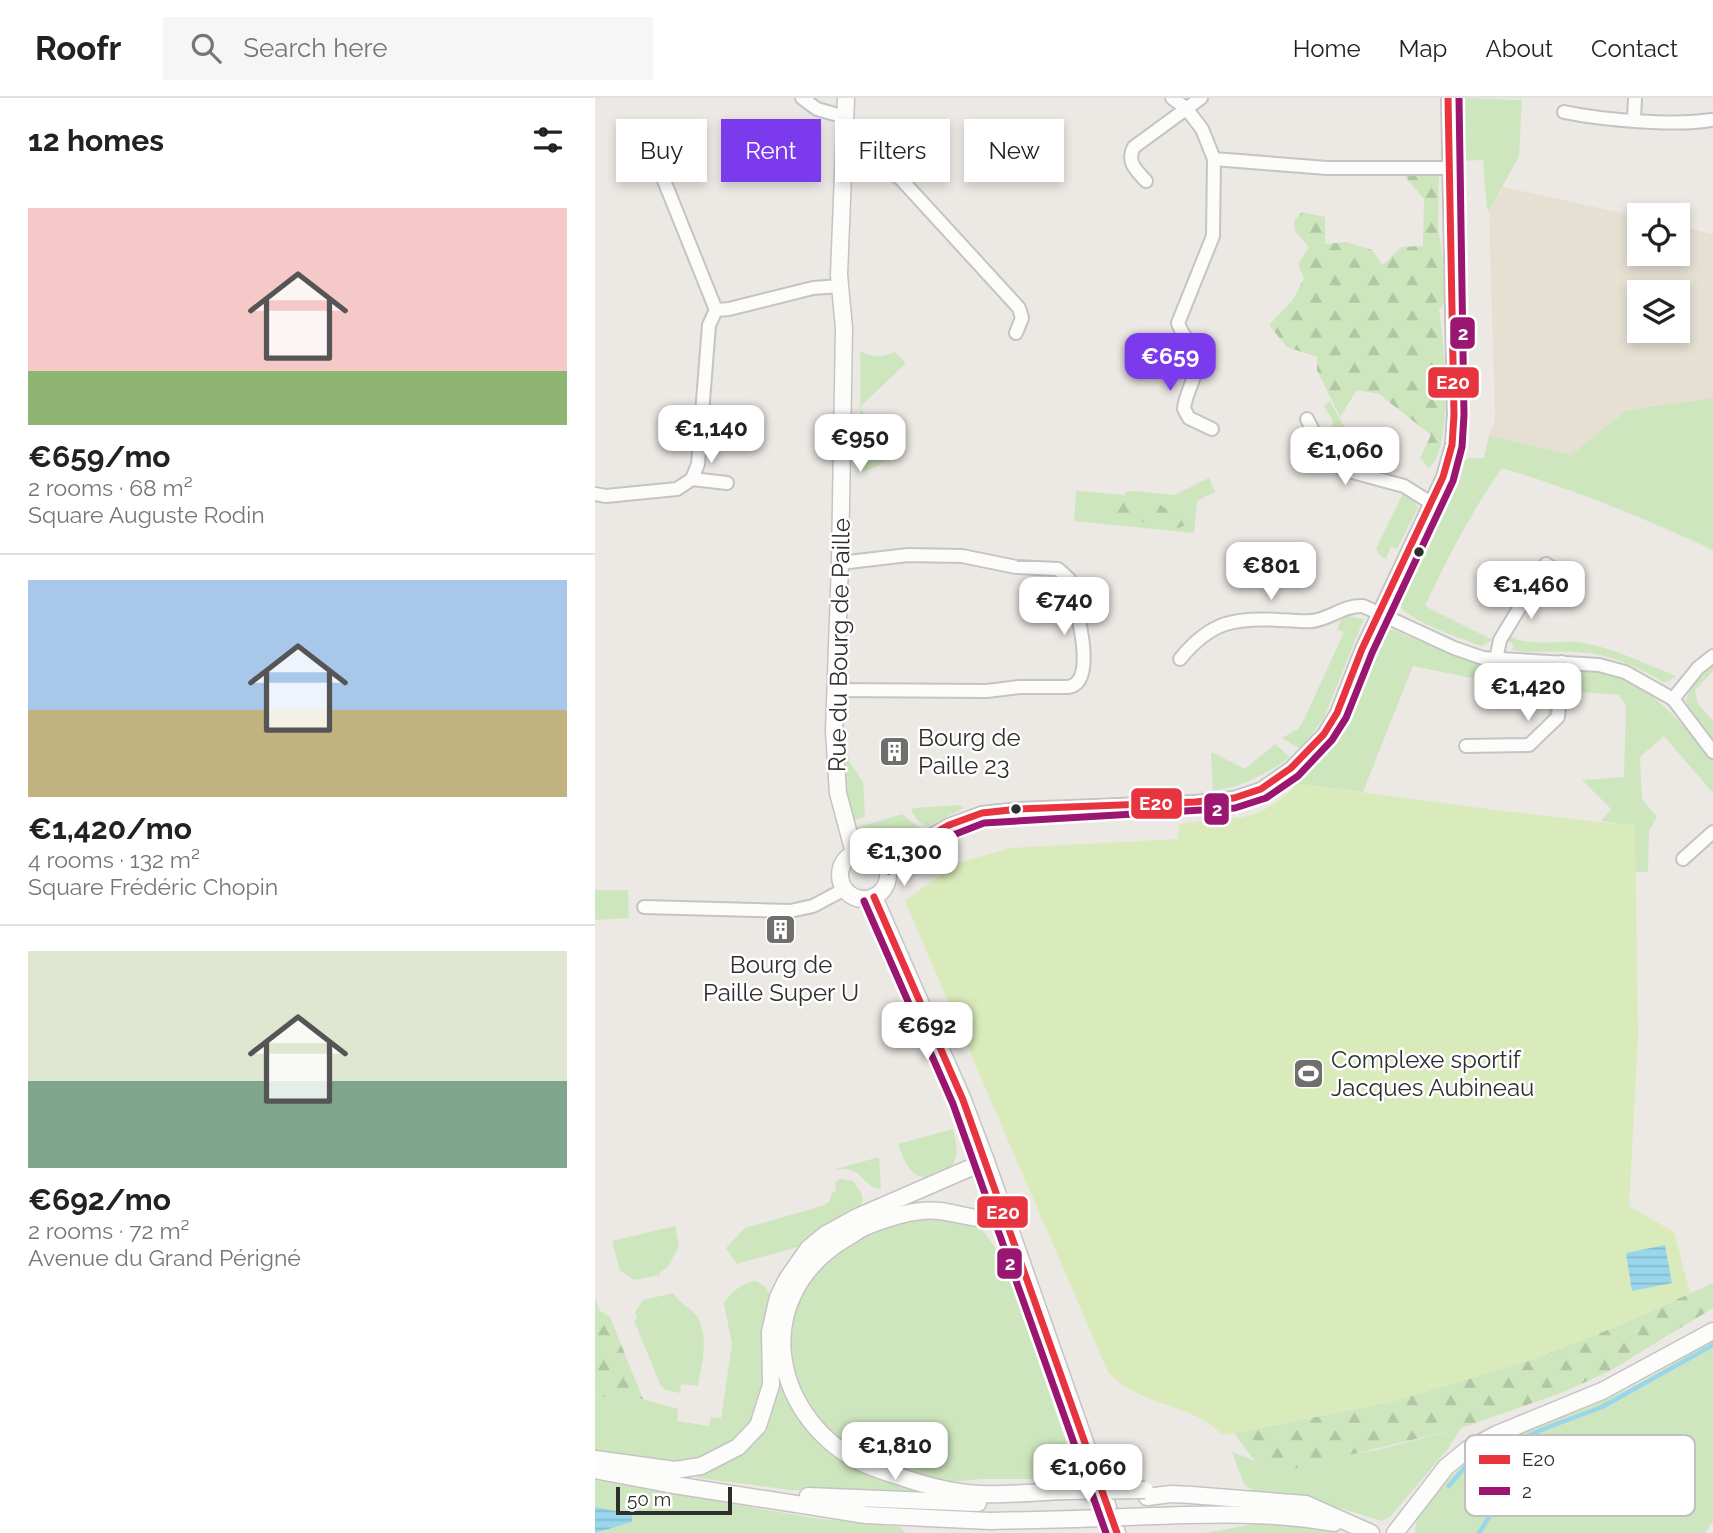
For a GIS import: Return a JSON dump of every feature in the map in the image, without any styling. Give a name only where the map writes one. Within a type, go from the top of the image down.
[{"type":"street","points":[[802,98],[817,109],[845,117]]},
{"type":"street","name":"Rue du Bourg de Paille","points":[[845,117],[846,98]]},
{"type":"street","points":[[1172,98],[1186,108],[1209,140],[1214,159],[1213,236],[1178,323],[1182,335],[1194,351],[1197,364],[1184,409],[1189,418],[1212,429]]},
{"type":"street","points":[[1146,181],[1132,164],[1132,150],[1201,98]]},
{"type":"street","points":[[884,862],[949,825],[982,813],[1219,800],[1241,796],[1261,789],[1291,768],[1324,734],[1337,713],[1379,613],[1450,459],[1454,431],[1448,98]]},
{"type":"street","points":[[1634,120],[1635,98]]},
{"type":"street","points":[[1564,112],[1634,120],[1691,123],[1711,120]]},
{"type":"street","points":[[1214,159],[1308,167],[1448,168]]},
{"type":"street","points":[[595,494],[606,496],[677,489],[692,479],[698,464],[709,325],[716,310],[665,182]]},
{"type":"street","name":"Rue du Bourg de Paille","points":[[844,182],[840,286],[843,328],[840,563],[834,731],[837,785],[845,826],[854,853]]},
{"type":"street","points":[[904,182],[1019,308],[1022,318],[1016,333]]},
{"type":"street","points":[[716,310],[813,288],[840,286]]},
{"type":"street","points":[[1307,419],[1325,454],[1337,466],[1404,486],[1431,503]]},
{"type":"street","points":[[692,479],[727,483]]},
{"type":"street","points":[[836,690],[986,691],[1019,687],[1073,687],[1081,681],[1084,665],[1069,579],[1058,569],[1016,567],[962,556],[908,555],[840,563]]},
{"type":"street","points":[[1496,660],[1500,639],[1546,565],[1564,575]]},
{"type":"street","points":[[1180,659],[1193,642],[1232,620],[1253,618],[1314,621],[1354,606],[1363,606],[1454,648],[1496,660],[1599,665],[1625,673],[1674,699],[1713,752]]},
{"type":"street","points":[[1674,699],[1698,668],[1713,656]]},
{"type":"street","points":[[1466,746],[1529,745],[1558,717],[1562,662]]},
{"type":"street","points":[[1683,859],[1713,832]]},
{"type":"street","points":[[854,853],[873,853],[884,862],[888,872],[887,882],[882,891],[874,897],[860,898],[845,889],[841,882],[841,869],[847,858],[854,853]]},
{"type":"street","points":[[644,907],[790,911],[813,906],[845,889]]},
{"type":"street","points":[[874,897],[958,1088],[986,1161],[1117,1533]]},
{"type":"street","points":[[595,1459],[675,1470],[701,1466],[738,1447],[758,1426],[771,1385],[770,1332],[778,1297],[787,1279],[809,1249],[826,1234],[857,1217],[986,1161]]},
{"type":"street","points":[[1007,1218],[981,1219],[936,1210],[916,1212],[867,1226],[833,1247],[815,1261],[800,1278],[789,1302],[782,1329],[785,1366],[790,1384],[808,1418],[822,1435],[861,1463],[919,1483],[953,1490],[980,1494],[1067,1496],[1171,1494],[1306,1504],[1366,1530]]},
{"type":"street","points":[[1498,1435],[1602,1391],[1713,1331]]},
{"type":"street","points":[[1395,1533],[1446,1467],[1465,1451]]},
{"type":"street","points":[[595,1470],[866,1515],[990,1521],[1229,1513],[1298,1517],[1366,1530]]},
{"type":"street","points":[[722,1492],[912,1502],[1007,1503],[1067,1496]]},
{"type":"shaded area","points":[[1503,187],[1627,214],[1627,266],[1690,266],[1690,229],[1713,234],[1713,398],[1627,410],[1571,456],[1489,436],[1495,419],[1489,211]]},
{"type":"green space","points":[[1462,98],[1522,100],[1519,156],[1489,211],[1483,160],[1460,161],[1464,139]]},
{"type":"green space","points":[[1439,172],[1438,228],[1445,303],[1439,310],[1445,368],[1445,417],[1437,456],[1429,468],[1420,458],[1431,435],[1379,394],[1357,390],[1340,417],[1317,370],[1317,357],[1287,347],[1269,325],[1292,301],[1304,279],[1298,264],[1309,247],[1295,231],[1294,221],[1302,212],[1325,217],[1325,244],[1346,242],[1372,250],[1383,265],[1401,247],[1423,246],[1424,199],[1403,174]]},
{"type":"green space","points":[[860,351],[877,356],[895,352],[906,363],[860,407],[860,381]]},
{"type":"green space","points":[[1713,398],[1713,550],[1609,505],[1502,468],[1461,535],[1425,606],[1493,640],[1481,646],[1415,618],[1400,606],[1399,596],[1426,548],[1421,540],[1458,464],[1469,458],[1484,458],[1489,436],[1571,455],[1627,410]]},
{"type":"green space","points":[[1330,401],[1360,456],[1376,453],[1376,470],[1353,467],[1333,453],[1329,438],[1333,421],[1324,406]]},
{"type":"green space","points":[[860,409],[897,449],[875,467],[858,472],[859,443]]},
{"type":"green space","points":[[1209,478],[1215,492],[1197,501],[1194,533],[1074,521],[1076,491],[1125,495],[1126,492],[1134,491],[1175,495]]},
{"type":"green space","points":[[1403,493],[1413,498],[1418,508],[1397,549],[1391,546],[1386,559],[1381,557],[1376,549]]},
{"type":"green space","points":[[1150,499],[1174,513],[1180,510],[1183,503],[1189,506],[1186,524],[1173,528],[1127,520],[1108,512],[1109,503],[1112,501]]},
{"type":"green space","points":[[1348,616],[1364,619],[1324,718],[1300,749],[1282,738],[1298,729],[1303,722],[1344,632],[1337,630],[1341,620]]},
{"type":"green space","points":[[1389,630],[1485,663],[1547,667],[1555,684],[1553,706],[1548,718],[1548,705],[1537,693],[1413,666],[1363,792],[1300,784],[1292,789],[1295,775],[1315,758],[1329,741],[1344,714],[1373,646],[1382,633]]},
{"type":"green space","points":[[1506,634],[1523,641],[1577,642],[1602,647],[1676,676],[1663,682],[1623,662],[1590,653],[1511,650],[1514,647],[1510,641],[1505,643]]},
{"type":"green space","points":[[1713,665],[1713,671],[1695,690],[1698,704],[1713,721],[1713,742],[1690,712],[1686,699],[1692,686]]},
{"type":"green space","points":[[1580,668],[1602,671],[1639,688],[1671,713],[1713,761],[1713,793],[1664,736],[1640,757],[1642,799],[1657,817],[1649,831],[1648,872],[1635,872],[1635,826],[1601,821],[1611,809],[1582,780],[1624,777],[1626,706],[1619,695],[1570,691],[1571,680]]},
{"type":"green space","points":[[843,714],[849,761],[863,782],[865,817],[853,820],[843,772]]},
{"type":"green space","points":[[1275,744],[1290,757],[1253,779],[1234,787],[1213,791],[1211,752],[1245,769]]},
{"type":"green space","name":"Complexe sportif Jacques Aubineau","points":[[1300,784],[1635,826],[1638,1036],[1629,1206],[1674,1232],[1690,1293],[1620,1325],[1531,1360],[1462,1381],[1386,1403],[1223,1435],[1195,1416],[1136,1393],[1108,1372],[905,901],[957,863],[1011,848],[1178,839],[1179,824],[1260,812]]},
{"type":"green space","points":[[959,805],[964,808],[928,826],[918,821],[911,810],[913,808]]},
{"type":"green space","points":[[902,814],[921,829],[895,844],[880,846],[856,828]]},
{"type":"green space","points":[[595,890],[628,890],[629,918],[595,920]]},
{"type":"green space","points":[[953,1129],[957,1154],[950,1168],[933,1177],[920,1177],[915,1174],[898,1144]]},
{"type":"green space","points":[[879,1157],[881,1189],[850,1170],[832,1170]]},
{"type":"green space","points":[[840,1179],[853,1181],[861,1192],[863,1201],[856,1211],[804,1245],[737,1264],[726,1248],[745,1228],[822,1206],[829,1202],[832,1192],[836,1191],[835,1182]]},
{"type":"green space","points":[[932,1216],[980,1227],[1000,1254],[1076,1472],[1058,1474],[1054,1479],[980,1479],[942,1483],[860,1457],[818,1423],[791,1369],[790,1322],[808,1280],[842,1247],[890,1226]]},
{"type":"green space","points":[[675,1226],[679,1246],[660,1275],[634,1280],[620,1270],[612,1241]]},
{"type":"green space","points":[[755,1281],[766,1288],[771,1302],[768,1362],[762,1399],[745,1429],[719,1450],[704,1458],[687,1462],[641,1460],[595,1450],[595,1397],[643,1399],[678,1409],[677,1421],[709,1426],[711,1417],[721,1418],[732,1344],[724,1304],[737,1289]]},
{"type":"green space","points":[[1713,1283],[1713,1308],[1608,1372],[1561,1393],[1461,1428],[1283,1471],[1265,1468],[1255,1461],[1234,1433],[1387,1403],[1531,1360],[1620,1325]]},
{"type":"green space","points":[[673,1293],[696,1315],[704,1341],[698,1386],[681,1384],[680,1393],[661,1386],[634,1321],[637,1318],[635,1312],[643,1300]]},
{"type":"green space","points":[[595,1298],[600,1311],[610,1317],[643,1399],[595,1397]]},
{"type":"green space","points":[[1713,1339],[1713,1521],[1705,1533],[1415,1533],[1418,1517],[1424,1508],[1465,1464],[1465,1516],[1695,1516],[1695,1435],[1515,1435],[1576,1412],[1657,1373]]},
{"type":"green space","points":[[777,1370],[790,1400],[877,1477],[918,1489],[915,1498],[790,1490],[698,1478],[697,1473],[732,1458],[757,1437],[772,1408]]},
{"type":"green space","points":[[1461,1428],[1447,1450],[1390,1517],[1382,1521],[1320,1502],[1252,1490],[1244,1484],[1232,1452],[1265,1468],[1377,1450]]},
{"type":"green space","points":[[595,1480],[813,1518],[901,1527],[905,1533],[595,1533],[632,1522],[632,1515],[595,1507]]},
{"type":"green space","points":[[1260,1523],[1326,1529],[1340,1533],[1205,1533]]},
{"type":"water","points":[[1665,1245],[1672,1283],[1632,1291],[1626,1253]]},
{"type":"water","points":[[595,1507],[632,1514],[632,1522],[595,1533]]},
{"type":"waterway","points":[[1530,1435],[1602,1407],[1713,1345]]},
{"type":"waterway","points":[[1449,1486],[1465,1467]]},
{"type":"waterway","points":[[1479,1533],[1490,1516]]},
{"type":"transit line","name":"E20","points":[[884,862],[949,825],[982,813],[1234,798],[1261,789],[1291,768],[1324,734],[1337,713],[1362,649],[1443,477],[1452,445],[1454,415],[1448,98]]},
{"type":"transit line","name":"2","points":[[889,871],[953,835],[984,823],[1235,808],[1266,798],[1298,776],[1332,740],[1346,718],[1372,653],[1453,481],[1462,447],[1464,415],[1459,98]]},
{"type":"transit line","name":"E20","points":[[874,897],[963,1100],[1117,1533]]},
{"type":"transit line","name":"2","points":[[864,901],[953,1104],[1106,1533]]},
{"type":"place","name":"Bourg de Paille 23","points":[[895,751]]},
{"type":"place","name":"Bourg de Paille Super U","points":[[781,930]]},
{"type":"place","name":"Complexe sportif Jacques Aubineau","points":[[1308,1073]]}]
